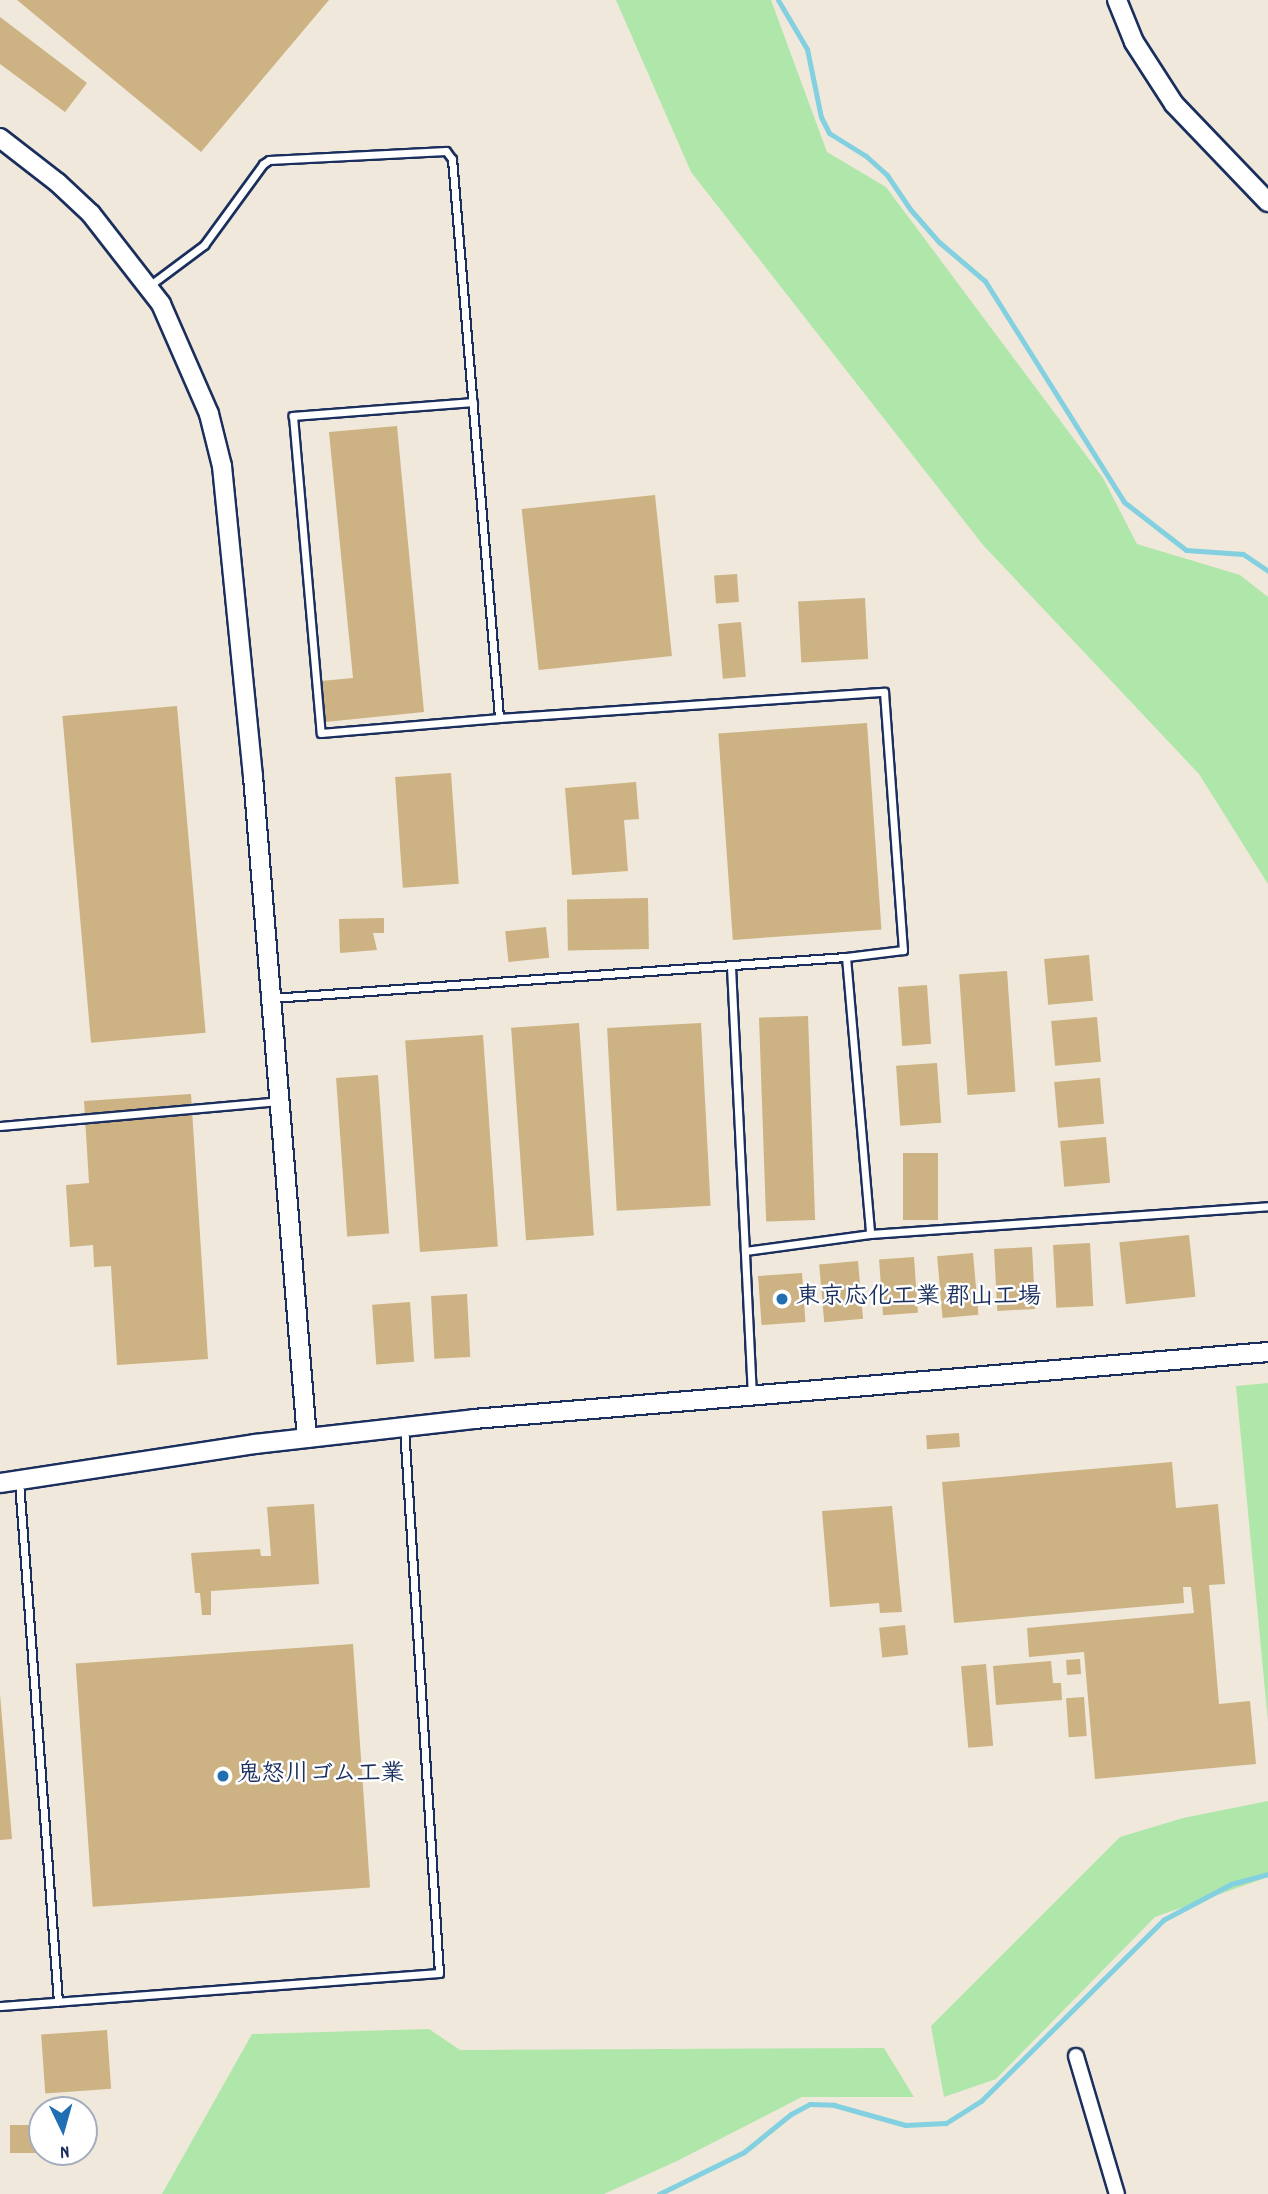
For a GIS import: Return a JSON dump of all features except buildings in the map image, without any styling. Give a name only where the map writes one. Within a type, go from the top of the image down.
[{"type":"street","points":[[1117,0],[1135,42],[1174,104],[1268,202]]},
{"type":"street","points":[[0,138],[58,183],[91,214],[161,304],[209,414],[222,466],[231,529],[307,1438]]},
{"type":"street","points":[[0,1483],[404,1426],[1268,1352]]},
{"type":"street","points":[[1076,2056],[1116,2194]]},
{"type":"lane","points":[[148,286],[204,245],[263,164],[269,160],[443,149],[452,159],[499,718]]},
{"type":"lane","points":[[271,998],[731,967],[903,950],[884,692],[321,733],[293,416],[472,402]]},
{"type":"lane","points":[[846,957],[870,1234]]},
{"type":"lane","points":[[731,967],[752,1396]]},
{"type":"lane","points":[[0,1126],[278,1101]]},
{"type":"lane","points":[[745,1251],[870,1234],[1268,1206]]},
{"type":"lane","points":[[0,2006],[439,1973],[404,1426]]},
{"type":"lane","points":[[19,1480],[58,2002]]},
{"type":"green space","points":[[616,0],[771,0],[827,152],[886,187],[1103,478],[1137,544],[1240,575],[1268,597],[1268,884],[1199,774],[983,545],[691,172]]},
{"type":"green space","points":[[1268,1383],[1268,1722],[1236,1386]]},
{"type":"green space","points":[[1268,1801],[1268,1877],[1155,1917],[996,2079],[944,2097],[931,2026],[1120,1837],[1183,1818]]},
{"type":"green space","points":[[429,2029],[460,2050],[884,2048],[914,2097],[802,2097],[677,2161],[604,2194],[162,2194],[252,2034]]},
{"type":"waterway","points":[[778,0],[807,49],[821,117],[829,133],[866,156],[887,175],[910,209],[939,242],[985,281],[1124,502],[1186,550],[1243,554],[1268,571]]},
{"type":"waterway","points":[[659,2194],[744,2152],[791,2114],[810,2104],[834,2105],[905,2125],[946,2123],[981,2101],[1163,1920],[1231,1884],[1268,1874]]},
{"type":"place","name":"東京応化工業 郡山工場","points":[[782,1299]]},
{"type":"place","name":"鬼怒川ゴム工業","points":[[223,1776]]}]
